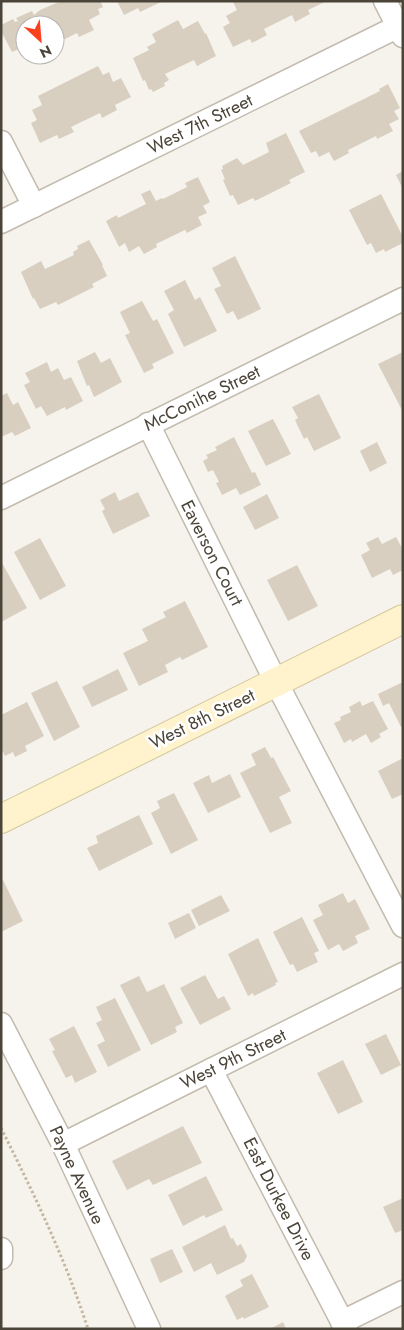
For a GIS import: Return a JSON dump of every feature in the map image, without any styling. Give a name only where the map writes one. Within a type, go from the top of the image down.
[{"type":"street","points":[[385,1],[401,29]]},
{"type":"street","name":"West 7th Street","points":[[1,222],[401,29]]},
{"type":"street","points":[[1,142],[34,206]]},
{"type":"street","name":"McConihe Street","points":[[1,498],[403,299]]},
{"type":"street","name":"Eaverson Court","points":[[148,424],[276,682],[403,926]]},
{"type":"street","name":"West 8th Street","points":[[1,819],[403,619]]},
{"type":"street","name":"West 9th Street","points":[[63,1144],[403,974]]},
{"type":"street","name":"Payne Avenue","points":[[1,1024],[63,1144],[149,1329]]},
{"type":"street","name":"East Durkee Drive","points":[[211,1070],[344,1326]]},
{"type":"street","points":[[1,1249],[1,1258]]},
{"type":"street","points":[[344,1326],[403,1292]]},
{"type":"path","points":[[1,1128],[43,1211],[76,1292],[88,1329]]},
{"type":"building","points":[[61,1],[100,1],[103,7],[98,9],[100,14],[89,20],[94,30],[79,37],[77,33],[65,39],[65,15],[34,15],[40,10]]},
{"type":"building","points":[[117,1],[163,1],[140,12],[138,8],[124,15]]},
{"type":"building","points":[[234,1],[327,1],[308,10],[310,14],[295,22],[292,15],[264,29],[267,35],[252,43],[250,39],[233,47],[223,27],[230,23],[226,16],[237,10]]},
{"type":"building","points":[[32,11],[34,15],[23,15]]},
{"type":"building","points":[[13,19],[15,22],[15,51],[12,52],[1,31],[1,25]]},
{"type":"building","points":[[178,20],[183,29],[198,21],[206,33],[216,56],[197,66],[194,60],[165,74],[169,80],[164,83],[165,86],[153,92],[151,89],[149,90],[145,80],[143,81],[133,58],[149,50],[147,47],[156,42],[152,34]]},
{"type":"building","points":[[98,66],[103,75],[109,72],[113,82],[121,78],[131,97],[115,105],[117,110],[102,118],[100,113],[71,127],[74,132],[59,139],[57,135],[40,143],[31,123],[37,120],[32,110],[42,105],[38,96]]},
{"type":"building","points":[[388,84],[400,108],[394,111],[399,119],[389,124],[393,131],[377,139],[376,136],[348,150],[349,153],[334,161],[329,152],[319,157],[316,151],[311,153],[299,131],[380,91],[379,89]]},
{"type":"building","points":[[286,133],[305,172],[289,180],[291,183],[255,201],[253,198],[238,205],[233,195],[230,196],[223,180],[225,179],[221,170],[223,169],[222,166],[237,158],[243,165],[269,152],[266,143]]},
{"type":"building","points":[[403,171],[403,189],[396,175]]},
{"type":"building","points":[[198,177],[210,202],[203,206],[207,213],[198,217],[202,225],[187,233],[185,230],[156,244],[157,247],[144,254],[139,246],[129,252],[125,243],[119,247],[106,221],[117,215],[118,218],[146,204],[141,194],[150,190],[156,201],[163,199],[187,187],[185,183]]},
{"type":"building","points":[[381,194],[403,237],[403,243],[385,252],[384,249],[376,253],[371,243],[367,245],[349,210]]},
{"type":"building","points":[[89,240],[107,276],[92,284],[94,287],[58,305],[56,302],[40,309],[33,299],[21,272],[41,261],[45,269],[74,255],[73,252],[78,249],[77,246]]},
{"type":"building","points":[[235,256],[261,309],[238,320],[233,311],[227,314],[214,289],[221,286],[212,268]]},
{"type":"building","points":[[185,280],[195,300],[200,297],[217,331],[184,347],[168,314],[174,310],[164,291]]},
{"type":"building","points":[[142,301],[153,321],[157,319],[174,353],[152,364],[154,368],[144,373],[125,335],[130,333],[120,312]]},
{"type":"building","points":[[95,352],[101,363],[110,358],[122,382],[94,397],[89,385],[87,386],[77,361]]},
{"type":"building","points":[[403,352],[403,412],[378,364]]},
{"type":"building","points":[[47,362],[51,372],[58,368],[64,380],[71,377],[83,401],[66,410],[65,407],[47,416],[41,406],[36,409],[24,385],[30,382],[25,373]]},
{"type":"building","points":[[7,393],[13,405],[18,402],[31,428],[15,436],[12,432],[1,437],[1,396]]},
{"type":"building","points":[[319,394],[341,438],[314,451],[307,437],[304,439],[295,420],[298,418],[292,407]]},
{"type":"building","points":[[273,419],[291,454],[266,466],[248,431]]},
{"type":"building","points":[[234,437],[252,473],[255,472],[261,485],[240,495],[236,488],[222,495],[216,483],[219,482],[213,470],[208,472],[203,461],[208,458],[206,455],[217,450],[215,447]]},
{"type":"building","points":[[377,442],[387,463],[370,472],[360,451]]},
{"type":"building","points":[[115,492],[119,501],[138,492],[150,516],[113,534],[102,511],[105,509],[100,500]]},
{"type":"building","points":[[267,494],[279,518],[255,530],[243,507]]},
{"type":"building","points":[[378,537],[382,544],[396,537],[403,550],[403,570],[393,575],[390,569],[372,578],[361,555],[370,550],[366,543]]},
{"type":"building","points":[[40,538],[66,586],[40,600],[14,552]]},
{"type":"building","points":[[1,561],[27,608],[1,622]]},
{"type":"building","points":[[297,565],[318,606],[288,621],[267,580]]},
{"type":"building","points":[[185,601],[208,647],[182,660],[180,657],[165,665],[168,672],[139,686],[123,653],[148,641],[142,629],[166,617],[163,612]]},
{"type":"building","points":[[118,669],[128,690],[92,707],[82,687]]},
{"type":"building","points":[[57,681],[80,727],[54,741],[31,693]]},
{"type":"building","points":[[403,682],[403,726],[401,727],[389,703],[383,706],[378,694]]},
{"type":"building","points":[[360,701],[362,706],[373,701],[388,729],[379,734],[381,737],[371,743],[366,734],[352,742],[351,739],[344,743],[334,723],[341,720],[340,717],[351,712],[349,707]]},
{"type":"building","points":[[27,702],[44,736],[25,746],[27,751],[15,757],[13,752],[5,756],[1,748],[1,715]]},
{"type":"building","points":[[265,747],[271,758],[273,757],[291,791],[279,797],[292,823],[270,833],[240,773],[256,765],[251,754]]},
{"type":"building","points":[[401,759],[403,762],[403,794],[392,799],[378,771]]},
{"type":"building","points":[[230,774],[241,797],[208,813],[193,783],[209,775],[212,783]]},
{"type":"building","points":[[174,793],[198,840],[171,854],[151,813],[160,808],[157,801]]},
{"type":"building","points":[[139,815],[153,844],[99,871],[87,848],[98,843],[96,836]]},
{"type":"building","points":[[3,880],[23,921],[1,932],[1,881]]},
{"type":"building","points":[[343,893],[348,903],[355,899],[370,929],[355,936],[358,943],[343,951],[339,944],[328,950],[313,920],[323,915],[318,905]]},
{"type":"building","points":[[221,895],[230,911],[199,926],[191,910]]},
{"type":"building","points":[[189,913],[196,928],[175,939],[168,923]]},
{"type":"building","points":[[302,917],[319,951],[314,953],[318,962],[297,972],[293,964],[290,965],[273,932]]},
{"type":"building","points":[[258,938],[278,982],[275,983],[276,985],[254,996],[253,993],[248,996],[228,954]]},
{"type":"building","points":[[205,975],[218,999],[224,996],[231,1009],[200,1025],[180,988]]},
{"type":"building","points":[[139,976],[147,992],[164,984],[183,1023],[175,1027],[177,1032],[151,1045],[120,985]]},
{"type":"building","points":[[115,998],[141,1050],[108,1067],[97,1045],[105,1041],[96,1023],[102,1020],[96,1007]]},
{"type":"building","points":[[74,1026],[97,1072],[75,1083],[72,1075],[66,1078],[52,1051],[55,1050],[49,1039]]},
{"type":"building","points":[[386,1034],[401,1065],[381,1075],[365,1044]]},
{"type":"building","points":[[343,1060],[363,1102],[338,1114],[317,1073]]},
{"type":"building","points":[[183,1126],[202,1163],[153,1185],[149,1179],[127,1190],[112,1161]]},
{"type":"building","points":[[206,1176],[223,1210],[206,1218],[204,1215],[183,1226],[168,1195]]},
{"type":"building","points":[[403,1198],[403,1230],[395,1233],[383,1207]]},
{"type":"building","points":[[225,1225],[231,1239],[233,1238],[237,1246],[241,1244],[247,1256],[244,1262],[217,1275],[211,1263],[194,1272],[182,1247]]},
{"type":"building","points":[[172,1249],[183,1272],[160,1283],[150,1259]]},
{"type":"building","points":[[252,1274],[269,1307],[244,1319],[243,1317],[237,1320],[225,1296],[243,1286],[240,1280]]},
{"type":"building","points":[[283,1322],[286,1329],[270,1329]]}]
